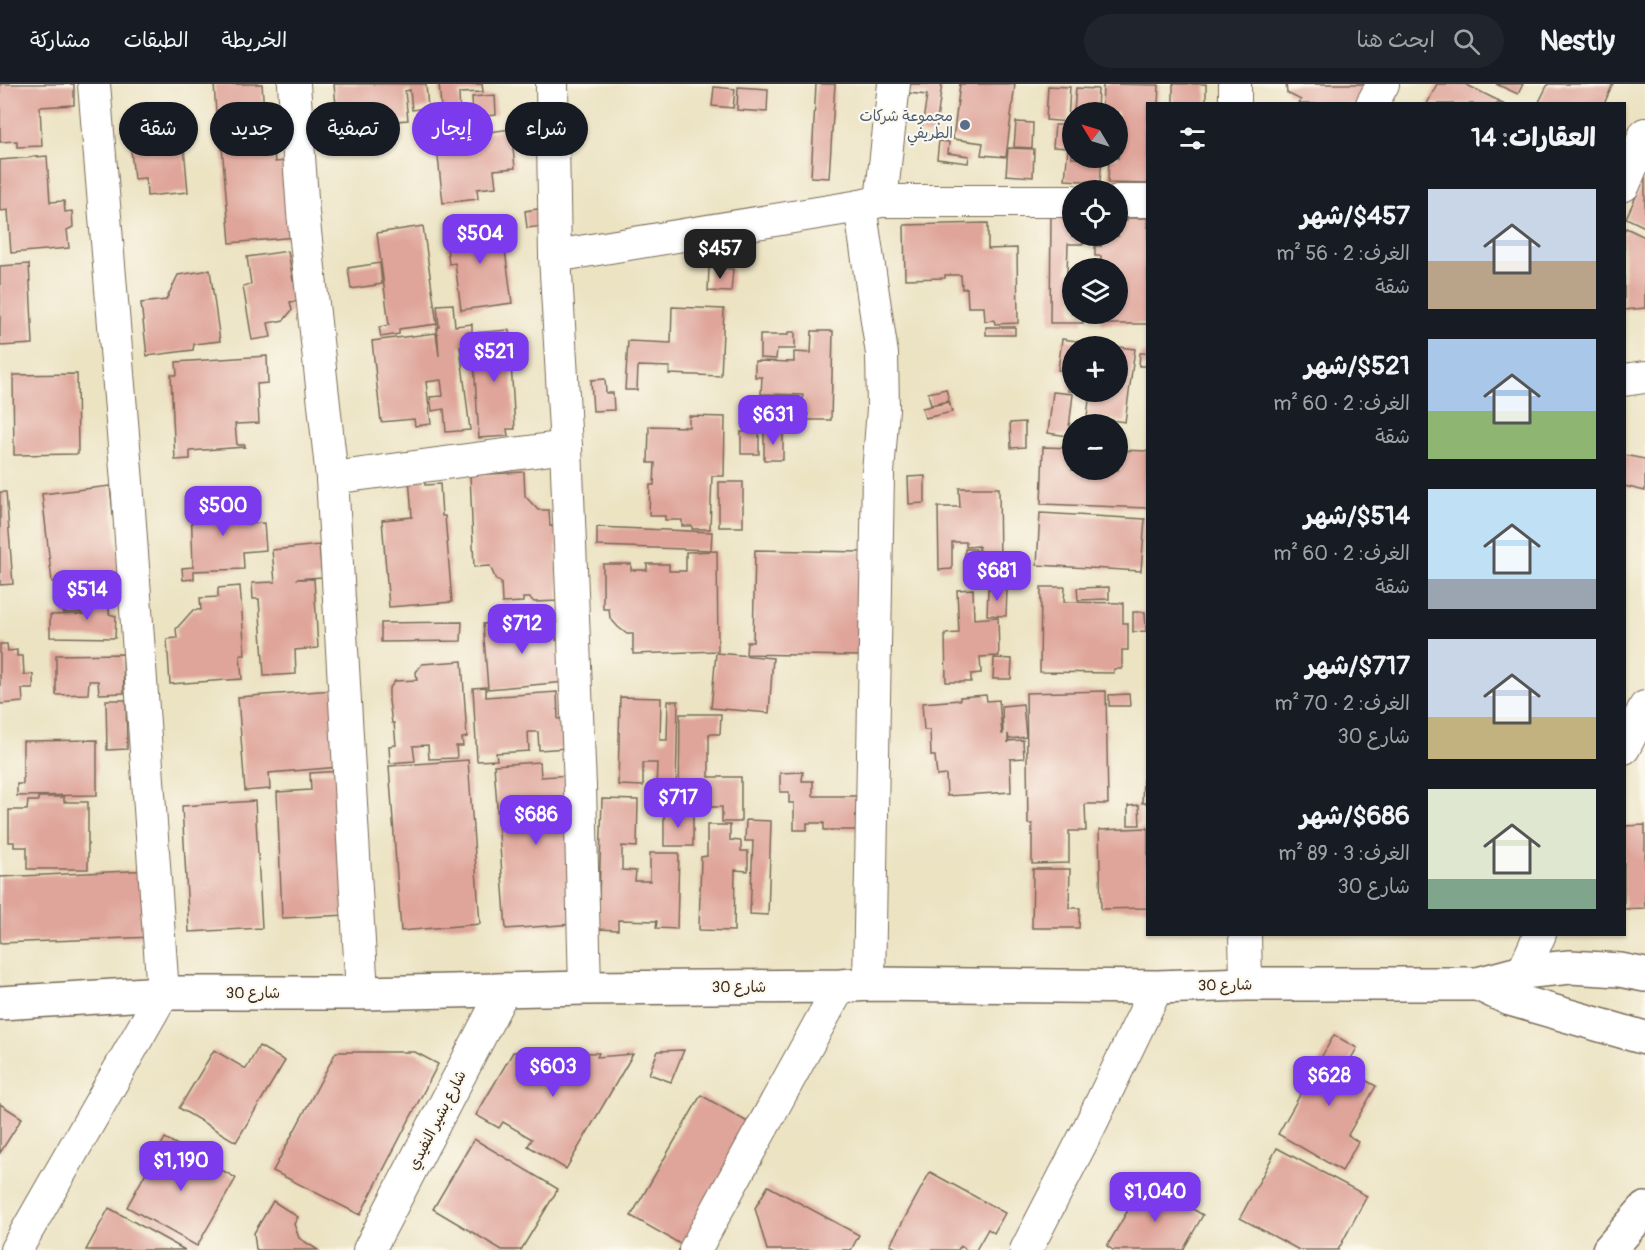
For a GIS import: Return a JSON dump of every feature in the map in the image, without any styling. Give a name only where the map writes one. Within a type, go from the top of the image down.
[{"type":"main road","name":"شارع 30","points":[[0,1003],[163,993],[362,993],[855,985],[1157,987],[1246,984],[1478,984],[1523,972],[1570,967],[1592,967],[1645,975]]},
{"type":"main road","name":"شارع 30","points":[[1478,984],[1510,999],[1645,1038]]},
{"type":"main road","points":[[1609,1250],[1645,1209]]},
{"type":"street","points":[[16,1250],[163,993],[127,482],[94,84]]},
{"type":"street","points":[[294,84],[303,213],[332,478],[362,993]]},
{"type":"street","points":[[552,84],[555,256],[566,447],[580,787],[585,988]]},
{"type":"street","points":[[695,1250],[855,985],[878,473],[883,409],[882,354],[871,204],[894,84]]},
{"type":"street","points":[[1235,84],[1235,102]]},
{"type":"street","points":[[1373,102],[1383,84]]},
{"type":"street","points":[[1626,180],[1645,134]]},
{"type":"street","points":[[555,256],[871,204],[1062,201]]},
{"type":"street","points":[[1128,201],[1146,201]]},
{"type":"street","points":[[1626,380],[1645,377]]},
{"type":"street","points":[[332,478],[566,447]]},
{"type":"street","points":[[1626,744],[1645,707]]},
{"type":"street","points":[[1245,936],[1246,984]]},
{"type":"street","points":[[1523,972],[1539,936]]},
{"type":"street","points":[[1026,1250],[1089,1128],[1157,987]]},
{"type":"street","name":"شارع بشير النفيدي","points":[[369,1250],[504,990]]},
{"type":"building","points":[[0,84],[74,84],[74,105],[40,107],[42,146],[17,147],[17,141],[0,142]]},
{"type":"building","points":[[214,84],[262,84],[263,102],[215,102]]},
{"type":"building","points":[[334,84],[426,84],[428,102],[412,102],[412,110],[410,90],[405,91],[408,120],[400,121],[400,102],[336,102]]},
{"type":"building","points":[[439,84],[482,84],[483,92],[459,93],[459,102],[441,102]]},
{"type":"building","points":[[816,84],[835,84],[829,178],[811,177]]},
{"type":"building","points":[[909,84],[942,84],[935,135],[921,134],[927,95],[908,93]]},
{"type":"building","points":[[960,84],[1015,84],[1006,157],[981,155],[983,143],[953,139]]},
{"type":"building","points":[[1103,84],[1159,85],[1158,102],[1146,102],[1146,184],[1128,184],[1128,180],[1108,180],[1109,168],[1128,168],[1128,102],[1102,102]]},
{"type":"building","points":[[1173,84],[1206,84],[1206,102],[1173,102]]},
{"type":"building","points":[[1286,84],[1377,84],[1366,102],[1300,102],[1301,100],[1287,93]]},
{"type":"building","points":[[1437,84],[1465,84],[1501,102],[1428,102]]},
{"type":"building","points":[[1496,84],[1523,84],[1518,94]]},
{"type":"building","points":[[1548,84],[1613,84],[1605,102],[1539,102]]},
{"type":"building","points":[[1048,86],[1070,87],[1069,102],[1062,102],[1062,121],[1046,120]]},
{"type":"building","points":[[714,87],[735,89],[733,108],[712,106]]},
{"type":"building","points":[[738,87],[768,89],[767,112],[737,110]]},
{"type":"building","points":[[1076,88],[1098,89],[1097,102],[1075,102]]},
{"type":"building","points":[[495,95],[496,115],[493,115],[493,102],[472,102],[472,97]]},
{"type":"building","points":[[1016,122],[1033,123],[1032,148],[1014,147]]},
{"type":"building","points":[[1055,125],[1062,125],[1062,148],[1053,147]]},
{"type":"building","points":[[505,130],[505,156],[514,156],[515,168],[494,170],[496,187],[477,189],[478,199],[443,203],[438,156],[493,156],[493,131]]},
{"type":"building","points":[[939,141],[949,142],[948,153],[969,156],[968,163],[937,159]]},
{"type":"building","points":[[1008,148],[1034,149],[1033,177],[1006,175]]},
{"type":"building","points":[[47,156],[50,202],[64,201],[65,212],[72,211],[73,227],[67,230],[69,248],[11,253],[8,210],[0,211],[0,160]]},
{"type":"building","points":[[132,156],[185,156],[188,192],[147,196],[146,178],[134,179]]},
{"type":"building","points":[[223,156],[274,156],[275,162],[288,161],[295,237],[230,243]]},
{"type":"building","points":[[1066,168],[1101,168],[1100,180],[1065,180]]},
{"type":"building","points":[[1645,177],[1645,227],[1626,218]]},
{"type":"building","points":[[550,207],[553,225],[527,228],[525,211]]},
{"type":"building","points":[[1051,214],[1062,214],[1062,246],[1068,246],[1068,258],[1062,258],[1062,323],[1050,323]]},
{"type":"building","points":[[1128,218],[1146,218],[1146,324],[1128,324],[1128,258],[1095,256],[1095,246],[1128,246]]},
{"type":"building","points":[[501,220],[512,303],[461,310],[455,263],[449,264],[447,247],[453,247],[450,227]]},
{"type":"building","points":[[988,223],[988,249],[1017,248],[1018,323],[995,324],[994,320],[985,321],[984,307],[968,307],[967,288],[962,289],[961,275],[945,275],[945,278],[905,279],[904,225]]},
{"type":"building","points":[[423,226],[437,324],[399,329],[399,334],[381,337],[379,327],[389,325],[377,233]]},
{"type":"building","points":[[1626,228],[1645,237],[1645,308],[1626,310]]},
{"type":"building","points":[[288,251],[293,281],[299,280],[302,301],[290,302],[292,310],[284,320],[268,323],[271,337],[252,340],[243,286],[251,284],[247,257]]},
{"type":"building","points":[[380,263],[382,284],[351,289],[348,268]]},
{"type":"building","points":[[29,264],[33,344],[0,346],[0,266]]},
{"type":"building","points":[[709,268],[733,269],[731,292],[708,291]]},
{"type":"building","points":[[210,270],[220,341],[194,344],[193,350],[147,356],[141,303],[166,300],[178,275]]},
{"type":"building","points":[[453,304],[455,326],[472,324],[472,332],[466,332],[468,347],[460,347],[470,430],[446,432],[444,409],[432,411],[430,397],[443,396],[441,380],[426,382],[431,424],[415,426],[414,419],[381,422],[372,341],[436,333],[439,356],[437,305]]},
{"type":"building","points":[[672,307],[724,309],[721,376],[669,374],[670,367],[638,366],[637,390],[625,390],[628,341],[671,343]]},
{"type":"building","points":[[986,327],[1015,327],[1015,335],[986,335]]},
{"type":"building","points":[[509,330],[515,429],[507,429],[508,436],[479,438],[472,333]]},
{"type":"building","points":[[812,331],[833,331],[831,420],[808,420],[808,414],[802,413],[803,395],[761,394],[762,377],[755,377],[755,361],[794,362],[794,352],[811,353]]},
{"type":"building","points":[[788,332],[795,332],[795,349],[777,349],[776,359],[760,358],[760,335],[788,335]]},
{"type":"building","points":[[1062,339],[1062,371],[1058,370]]},
{"type":"building","points":[[1128,348],[1135,349],[1128,400]]},
{"type":"building","points":[[1140,353],[1146,353],[1146,366],[1139,366]]},
{"type":"building","points":[[267,356],[268,383],[257,384],[259,423],[235,424],[237,445],[245,445],[245,447],[190,451],[190,459],[175,460],[171,375],[177,375],[176,362]]},
{"type":"building","points":[[77,374],[78,454],[14,455],[13,375]]},
{"type":"building","points":[[605,379],[606,393],[613,393],[614,410],[593,411],[591,380]]},
{"type":"building","points":[[946,389],[949,401],[931,405],[928,393]]},
{"type":"building","points":[[1053,392],[1062,393],[1062,402],[1072,402],[1071,414],[1062,414],[1062,435],[1048,433]]},
{"type":"building","points":[[769,396],[800,397],[798,417],[768,416]]},
{"type":"building","points":[[949,402],[952,412],[925,418],[922,408]]},
{"type":"building","points":[[1089,402],[1128,402],[1126,414],[1087,414]]},
{"type":"building","points":[[689,416],[725,417],[724,476],[712,476],[710,529],[692,529],[692,526],[682,526],[682,520],[665,520],[665,516],[649,516],[650,485],[654,485],[655,463],[648,463],[649,426],[689,427]]},
{"type":"building","points":[[1025,422],[1025,447],[1011,448],[1010,423]]},
{"type":"building","points":[[741,432],[759,432],[759,454],[741,454]]},
{"type":"building","points":[[764,432],[783,432],[783,460],[764,460]]},
{"type":"building","points":[[1043,447],[1062,448],[1062,480],[1128,480],[1128,450],[1146,451],[1146,508],[1041,504]]},
{"type":"building","points":[[1626,455],[1645,459],[1645,491],[1626,486]]},
{"type":"building","points":[[524,472],[525,496],[538,510],[549,510],[550,526],[556,527],[559,601],[534,602],[530,598],[523,598],[523,602],[502,603],[501,582],[496,580],[490,566],[474,567],[470,475]]},
{"type":"building","points":[[424,476],[425,485],[440,484],[452,602],[389,607],[382,520],[412,517],[409,477]]},
{"type":"building","points":[[925,476],[925,503],[909,504],[908,477]]},
{"type":"building","points":[[719,482],[743,482],[743,527],[719,527]]},
{"type":"building","points":[[110,486],[120,573],[52,582],[42,494]]},
{"type":"building","points":[[959,488],[999,488],[1000,565],[979,565],[979,546],[966,547],[966,542],[952,542],[952,569],[939,570],[938,507],[960,507]]},
{"type":"building","points":[[0,492],[6,492],[13,584],[0,585]]},
{"type":"building","points":[[222,495],[246,495],[247,524],[264,523],[266,550],[243,552],[244,569],[194,571],[194,579],[183,580],[182,568],[193,567],[191,503],[210,502],[211,518],[223,517]]},
{"type":"building","points":[[1040,513],[1145,519],[1141,571],[1037,565]]},
{"type":"building","points":[[597,527],[712,532],[711,550],[597,546]]},
{"type":"building","points":[[319,545],[322,577],[296,579],[314,579],[318,648],[295,650],[296,674],[264,676],[259,599],[253,599],[252,583],[275,582],[272,550]]},
{"type":"building","points":[[965,549],[976,549],[977,569],[965,569]]},
{"type":"building","points":[[755,550],[862,552],[860,656],[746,654],[747,642],[753,642]]},
{"type":"building","points":[[717,551],[718,651],[633,654],[633,634],[627,634],[618,627],[610,618],[609,609],[603,609],[603,564],[631,564],[631,570],[647,570],[647,564],[669,564],[669,571],[686,571],[686,552]]},
{"type":"building","points":[[240,586],[245,655],[240,655],[242,679],[170,684],[167,639],[177,638],[176,629],[193,610],[201,610],[200,598],[218,597],[218,588]]},
{"type":"building","points":[[1041,587],[1065,587],[1064,602],[1123,603],[1123,623],[1128,623],[1128,650],[1122,650],[1122,669],[1114,669],[1114,673],[1040,672]]},
{"type":"building","points":[[1109,587],[1109,599],[1078,600],[1077,588]]},
{"type":"building","points":[[973,589],[974,619],[998,617],[999,656],[980,657],[981,673],[971,674],[971,682],[946,682],[945,634],[959,633],[957,590]]},
{"type":"building","points":[[988,589],[1007,589],[1006,616],[987,615]]},
{"type":"building","points":[[86,593],[86,612],[63,613],[63,594]]},
{"type":"building","points":[[90,594],[110,594],[109,614],[116,616],[115,638],[50,637],[50,615],[90,614]]},
{"type":"building","points":[[1133,612],[1145,612],[1146,631],[1133,632]]},
{"type":"building","points":[[536,620],[538,634],[556,632],[556,640],[562,639],[566,682],[488,689],[483,624]]},
{"type":"building","points":[[462,622],[461,641],[381,642],[381,623]]},
{"type":"building","points":[[0,644],[7,644],[8,651],[17,650],[17,656],[23,656],[24,675],[33,674],[33,689],[22,689],[23,702],[0,704]]},
{"type":"building","points":[[716,653],[773,658],[769,713],[711,708]]},
{"type":"building","points":[[123,654],[124,693],[99,694],[98,681],[89,681],[88,694],[56,695],[56,655]]},
{"type":"building","points":[[994,658],[1012,659],[1011,679],[993,679]]},
{"type":"building","points":[[462,661],[467,737],[462,738],[463,746],[456,746],[457,758],[429,759],[428,745],[413,746],[415,761],[390,763],[389,746],[396,745],[389,689],[395,681],[417,680],[416,672],[422,664]]},
{"type":"building","points":[[486,687],[486,697],[557,692],[558,719],[566,718],[567,748],[539,750],[538,732],[528,732],[529,751],[496,753],[497,760],[477,761],[473,688]]},
{"type":"building","points":[[334,690],[340,767],[269,773],[270,789],[245,791],[238,697]]},
{"type":"building","points":[[1106,691],[1108,804],[1085,804],[1086,831],[1069,831],[1069,863],[1032,864],[1032,824],[1028,824],[1026,693]]},
{"type":"building","points":[[1129,694],[1130,706],[1109,706],[1109,695]]},
{"type":"building","points":[[986,695],[987,701],[999,700],[1002,734],[1002,706],[1023,704],[1026,737],[1009,739],[1008,734],[1008,743],[1023,740],[1024,758],[1010,759],[1011,792],[947,796],[946,775],[937,776],[935,756],[931,756],[930,730],[924,730],[922,703]]},
{"type":"building","points":[[620,697],[661,698],[660,740],[667,740],[668,701],[678,701],[676,789],[656,789],[657,763],[643,763],[643,786],[618,785]]},
{"type":"building","points":[[106,700],[126,700],[127,749],[107,750]]},
{"type":"building","points":[[680,714],[721,714],[720,734],[709,734],[709,777],[741,777],[741,822],[722,822],[722,807],[679,807]]},
{"type":"building","points":[[97,740],[97,795],[17,796],[17,784],[23,784],[23,741]]},
{"type":"building","points":[[468,760],[480,924],[401,931],[389,766]]},
{"type":"building","points":[[540,762],[541,777],[572,775],[574,924],[506,929],[494,765]]},
{"type":"building","points":[[341,771],[348,915],[282,918],[277,792],[311,790],[310,773]]},
{"type":"building","points":[[803,772],[802,781],[813,781],[813,796],[862,796],[862,830],[824,830],[824,823],[807,823],[807,830],[794,830],[794,803],[789,803],[789,792],[780,792],[780,773]]},
{"type":"building","points":[[1143,779],[1146,779],[1146,803],[1142,803]]},
{"type":"building","points":[[38,797],[64,797],[64,802],[88,802],[88,869],[27,869],[27,847],[14,847],[14,842],[9,842],[9,810],[27,810],[28,801],[38,801]]},
{"type":"building","points":[[602,799],[638,800],[637,847],[622,846],[622,870],[636,871],[635,881],[650,881],[650,853],[679,853],[677,929],[656,928],[657,921],[618,920],[618,930],[598,929]]},
{"type":"building","points":[[255,801],[262,928],[189,932],[182,806]]},
{"type":"building","points":[[1139,805],[1140,825],[1128,825],[1128,806]]},
{"type":"building","points":[[664,813],[693,813],[693,846],[664,846]]},
{"type":"building","points":[[746,820],[771,821],[768,915],[750,914],[753,841],[745,841]]},
{"type":"building","points":[[707,825],[730,825],[730,840],[741,841],[741,851],[748,851],[748,871],[735,870],[734,931],[699,930],[701,857],[707,856]]},
{"type":"building","points":[[1645,825],[1645,908],[1626,909],[1626,826]]},
{"type":"building","points":[[1146,828],[1146,908],[1101,909],[1099,830]]},
{"type":"building","points":[[1033,869],[1070,869],[1069,908],[1080,908],[1079,928],[1032,928]]},
{"type":"building","points":[[151,870],[153,937],[0,943],[0,877]]},
{"type":"building","points":[[1334,1035],[1357,1048],[1345,1069],[1376,1086],[1348,1135],[1358,1142],[1342,1171],[1278,1134]]},
{"type":"building","points":[[259,1046],[285,1061],[236,1142],[179,1108],[214,1050],[246,1069]]},
{"type":"building","points":[[684,1050],[671,1082],[649,1074],[658,1051]]},
{"type":"building","points":[[336,1052],[415,1052],[438,1064],[360,1215],[273,1171]]},
{"type":"building","points":[[513,1052],[599,1053],[597,1057],[633,1054],[566,1169],[528,1146],[532,1139],[503,1122],[499,1128],[476,1115]]},
{"type":"building","points":[[701,1095],[751,1124],[682,1245],[631,1216]]},
{"type":"building","points":[[0,1104],[22,1118],[0,1153]]},
{"type":"building","points":[[165,1138],[236,1178],[197,1246],[127,1207]]},
{"type":"building","points":[[474,1139],[558,1189],[521,1250],[502,1250],[433,1209]]},
{"type":"building","points":[[1277,1148],[1367,1196],[1338,1250],[1299,1250],[1240,1218]]},
{"type":"building","points":[[930,1172],[1005,1213],[994,1233],[988,1229],[976,1250],[967,1250],[960,1246],[958,1250],[899,1250],[890,1245]]},
{"type":"building","points":[[1145,1181],[1203,1215],[1183,1250],[1113,1250],[1107,1246]]},
{"type":"building","points":[[768,1186],[859,1235],[851,1250],[767,1250],[755,1208]]},
{"type":"building","points":[[273,1201],[298,1217],[294,1224],[299,1238],[318,1250],[256,1249],[254,1233]]},
{"type":"building","points":[[109,1208],[185,1250],[86,1250]]},
{"type":"place","name":"مجموعة شركات الطريفي","points":[[965,125]]}]
